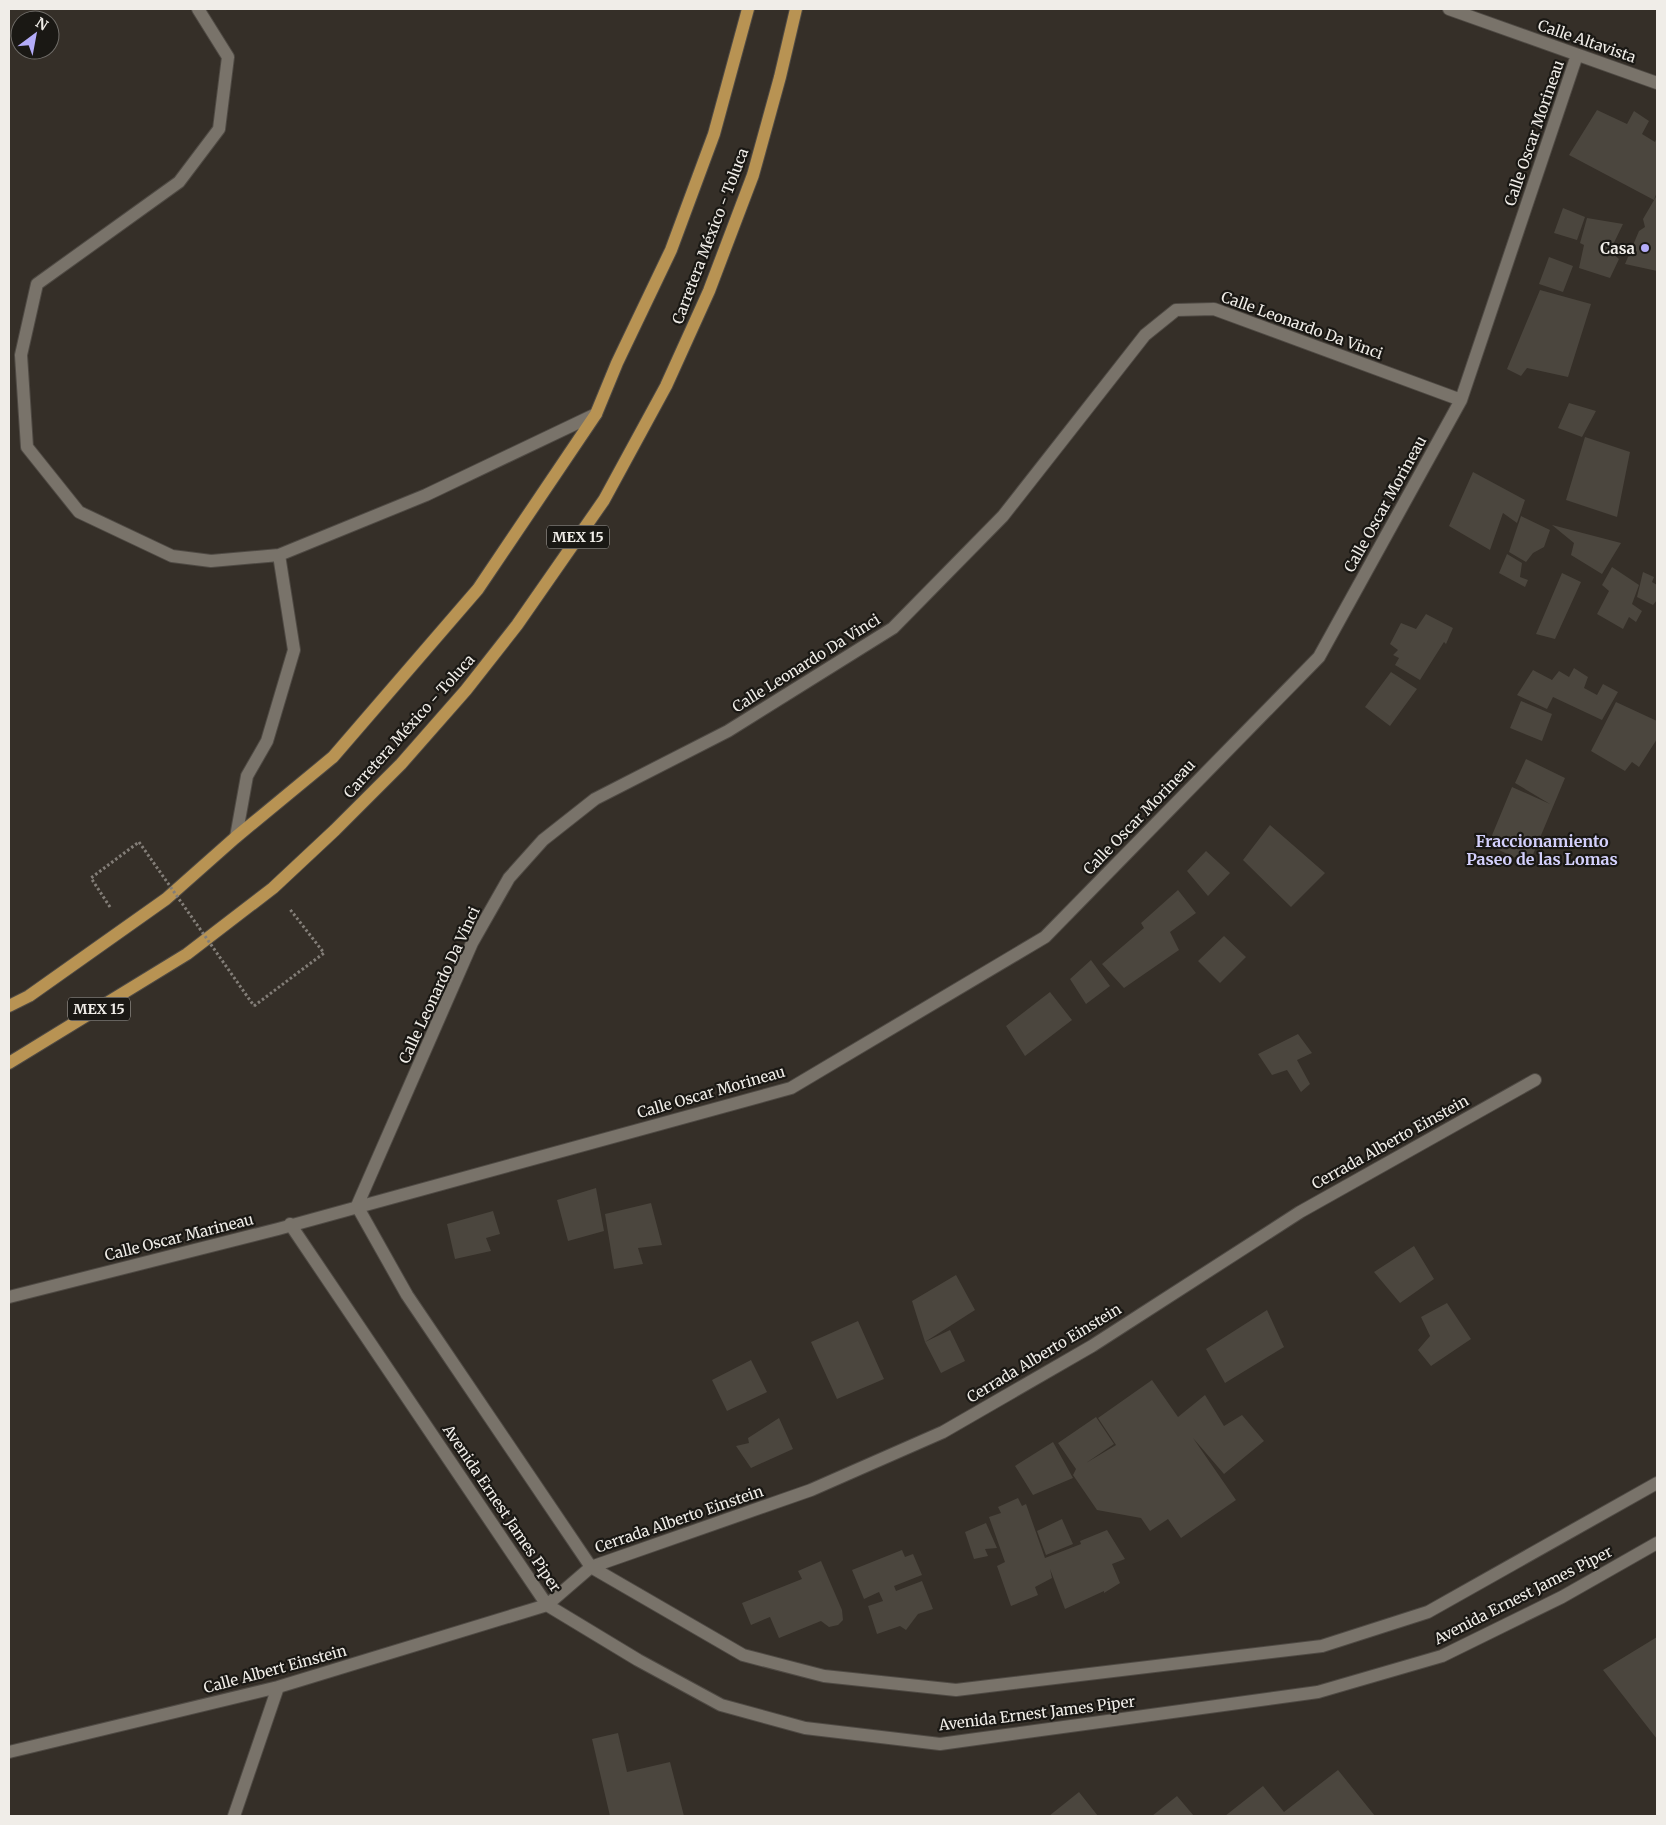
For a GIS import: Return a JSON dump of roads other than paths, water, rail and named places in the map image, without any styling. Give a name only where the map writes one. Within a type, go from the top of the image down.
[{"type":"main road","name":"Carretera México - Toluca","points":[[9,1006],[29,996],[166,899],[236,837],[333,757],[472,597],[596,414],[617,363],[675,241],[714,134],[748,9]]},
{"type":"main road","name":"Carretera México - Toluca","points":[[9,1063],[188,954],[273,888],[336,830],[401,764],[466,690],[517,624],[604,500],[666,386],[710,292],[753,175],[780,78],[796,9]]},
{"type":"street","points":[[198,9],[228,57],[219,129],[179,182],[37,284],[21,355],[27,447],[79,512],[172,556],[210,561],[279,555],[426,495],[596,414]]},
{"type":"street","name":"Calle Altavista","points":[[1449,9],[1657,82]]},
{"type":"street","name":"Calle Oscar Morineau","points":[[357,1206],[791,1088],[1045,936],[1319,657],[1461,400],[1577,55]]},
{"type":"street","name":"Calle Leonardo Da Vinci","points":[[357,1206],[472,943],[510,878],[543,840],[595,799],[728,731],[893,628],[1003,516],[1145,335],[1176,310],[1214,309],[1461,400]]},
{"type":"street","points":[[236,837],[247,776],[267,741],[294,650],[279,555]]},
{"type":"street","name":"Cerrada Alberto Einstein","points":[[547,1605],[592,1567],[811,1490],[943,1432],[1092,1346],[1300,1212],[1535,1080]]},
{"type":"street","name":"Calle Oscar Marineau","points":[[9,1297],[357,1206]]},
{"type":"street","name":"Avenida Ernest James Piper","points":[[357,1206],[407,1295],[592,1567],[743,1655],[824,1676],[956,1690],[1322,1646],[1428,1612],[1657,1483]]},
{"type":"street","name":"Avenida Ernest James Piper","points":[[290,1224],[547,1605],[638,1660],[721,1705],[805,1728],[940,1744],[1318,1692],[1442,1656],[1562,1596],[1657,1543]]},
{"type":"street","name":"Calle Albert Einstein","points":[[9,1752],[278,1687],[547,1605]]},
{"type":"street","points":[[234,1816],[278,1687]]},
{"type":"place","name":"Casa","points":[[1645,248]]},
{"type":"district","name":"Fraccionamiento Paseo de las Lomas","points":[[1542,850]]}]
